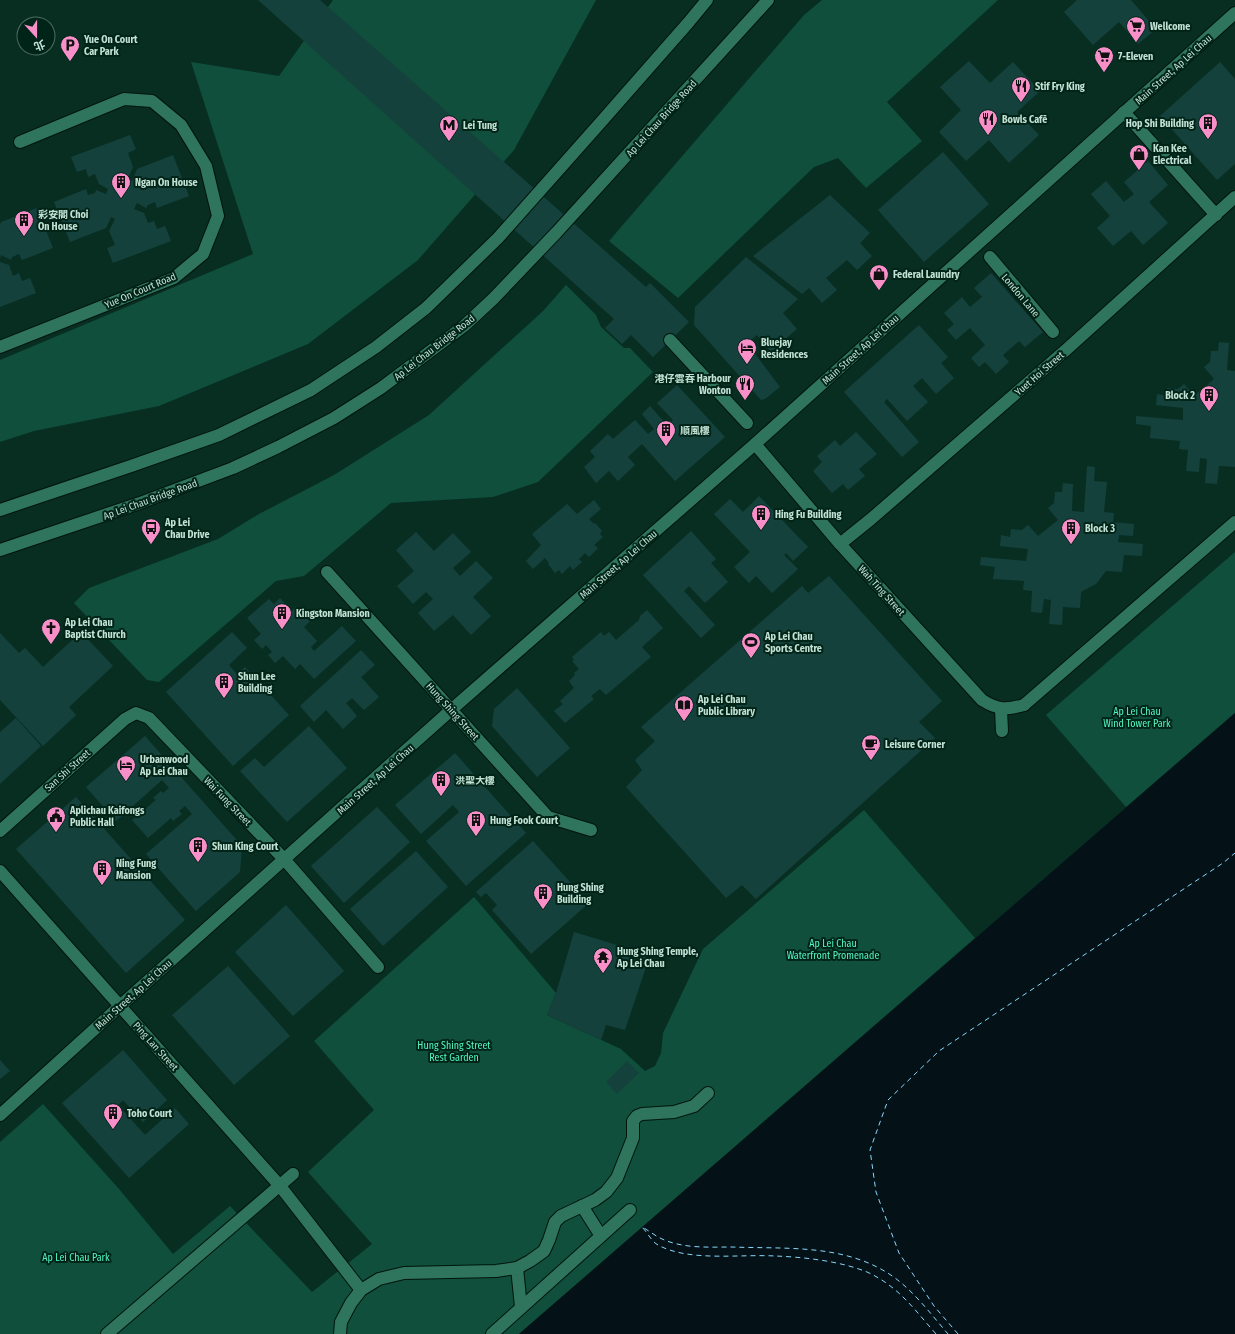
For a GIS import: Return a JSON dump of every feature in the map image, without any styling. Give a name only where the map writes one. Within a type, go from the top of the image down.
[{"type":"street","points":[[0,510],[219,435],[312,390],[376,347],[426,308],[498,238],[707,0]]},
{"type":"street","name":"Ap Lei Chau Bridge Road","points":[[0,550],[140,503],[233,468],[334,418],[381,388],[464,326],[493,299],[561,228],[768,0]]},
{"type":"street","name":"Main Street, Ap Lei Chau","points":[[0,1115],[451,710],[755,444],[1235,13]]},
{"type":"street","name":"Yue On Court Road","points":[[0,347],[174,278],[203,254],[218,216],[206,166],[181,125],[152,101],[124,99],[20,142]]},
{"type":"street","points":[[1124,112],[1216,215]]},
{"type":"street","name":"Yuet Hoi Street","points":[[840,544],[871,519],[1067,349],[1235,197]]},
{"type":"street","name":"London Lane","points":[[990,257],[1053,332]]},
{"type":"street","points":[[670,340],[747,423]]},
{"type":"street","name":"Wah Ting Street","points":[[755,444],[840,544],[982,700],[1001,709]]},
{"type":"street","points":[[1002,731],[1001,709],[1024,705],[1235,522]]},
{"type":"street","name":"Hung Shing Street","points":[[328,572],[548,817],[591,830]]},
{"type":"street","name":"Wai Fung Street","points":[[136,713],[149,718],[284,859],[378,967]]},
{"type":"street","name":"San Shi Street","points":[[0,831],[125,719],[136,713]]},
{"type":"street","name":"Ping Lan Street","points":[[0,871],[280,1186],[361,1290]]},
{"type":"street","points":[[340,1334],[341,1322],[351,1303],[361,1290],[379,1279],[404,1272],[496,1271],[517,1268],[530,1261],[544,1251],[555,1222],[561,1216],[595,1200],[606,1192],[617,1178],[633,1138],[633,1121],[637,1116],[656,1112],[674,1112],[694,1106],[708,1093]]},
{"type":"street","points":[[107,1334],[293,1174]]},
{"type":"street","points":[[582,1206],[601,1236]]},
{"type":"street","points":[[492,1334],[630,1210]]},
{"type":"street","points":[[517,1268],[521,1307]]},
{"type":"green space","points":[[333,0],[596,0],[514,150],[418,260],[308,344],[159,406],[34,431],[0,442],[0,360],[253,254],[191,62],[279,76]]},
{"type":"green space","points":[[822,0],[998,0],[887,102],[922,141],[866,188],[838,158],[814,167],[678,298],[609,241],[804,15]]},
{"type":"green space","points":[[566,285],[596,315],[601,327],[624,348],[630,348],[653,372],[538,482],[493,497],[391,503],[304,576],[276,581],[159,682],[147,680],[74,603],[89,588],[218,539],[259,514],[334,475],[429,415],[543,311]]},
{"type":"green space","name":"Ap Lei Chau Wind Tower Park","points":[[1235,552],[1235,713],[1126,807],[1046,715]]},
{"type":"green space","points":[[864,810],[975,938],[519,1334],[0,1334],[0,1142],[43,1104],[119,1189],[173,1254],[230,1206],[312,1292],[372,1244],[308,1172],[374,1110],[314,1041],[474,897],[556,993],[547,1015],[621,1049],[645,1071],[655,1066],[661,1053],[663,1033],[703,949]]},
{"type":"shaded area","points":[[1235,713],[1235,1334],[519,1334]]},
{"type":"building","name":"Lei Tung","points":[[258,0],[320,0],[646,287],[650,283],[689,322],[653,357],[631,335],[622,344],[605,328],[614,319]]},
{"type":"building","points":[[1077,0],[1131,0],[1156,29],[1138,44],[1119,22],[1093,45],[1064,12]]},
{"type":"building","points":[[969,61],[990,83],[1013,62],[1040,91],[1017,112],[1039,135],[1009,163],[989,140],[966,161],[939,132],[961,110],[940,87]]},
{"type":"building","name":"Hop Shi Building","points":[[1220,62],[1235,79],[1235,164],[1217,180],[1160,116]]},
{"type":"building","name":"Ngan On House","points":[[130,135],[136,149],[128,153],[133,167],[128,179],[132,181],[137,169],[173,155],[189,196],[157,208],[155,202],[148,205],[146,208],[137,203],[134,209],[144,213],[148,223],[154,221],[157,229],[165,226],[171,241],[113,263],[107,248],[115,245],[109,231],[115,219],[111,217],[106,228],[70,242],[54,202],[86,189],[88,195],[95,193],[96,190],[106,194],[108,189],[99,184],[95,174],[88,177],[86,169],[77,172],[71,157]]},
{"type":"building","points":[[943,152],[989,204],[924,262],[878,210]]},
{"type":"building","points":[[1148,161],[1168,185],[1149,202],[1168,223],[1143,245],[1131,231],[1113,246],[1097,228],[1110,216],[1091,194],[1106,181],[1124,202],[1134,194],[1124,182]]},
{"type":"building","points":[[830,195],[870,233],[860,243],[872,256],[857,270],[847,260],[826,278],[837,290],[822,303],[809,288],[802,294],[753,256]]},
{"type":"building","name":"彩安閣 Choi On House","points":[[37,208],[53,248],[22,260],[19,254],[12,257],[11,260],[1,255],[0,259],[1,222]]},
{"type":"building","points":[[746,257],[798,299],[783,313],[797,329],[771,352],[757,335],[747,343],[780,387],[765,399],[761,400],[694,325],[695,307]]},
{"type":"building","points":[[0,262],[9,265],[13,276],[19,273],[22,281],[30,278],[36,293],[0,307]]},
{"type":"building","points":[[991,273],[1043,332],[1025,347],[1019,341],[1003,355],[1009,362],[996,374],[985,362],[979,367],[971,358],[985,345],[970,328],[956,340],[947,330],[954,324],[944,313],[962,297],[970,307],[982,297],[974,288]]},
{"type":"building","points":[[919,325],[948,357],[941,363],[954,378],[936,394],[922,378],[913,386],[928,402],[907,421],[887,399],[884,402],[919,442],[902,457],[844,392]]},
{"type":"building","name":"Block 2","points":[[1219,342],[1229,343],[1227,370],[1235,371],[1235,467],[1219,466],[1217,484],[1205,483],[1207,459],[1200,458],[1199,472],[1186,471],[1188,450],[1179,449],[1180,441],[1150,438],[1151,426],[1136,424],[1136,416],[1183,420],[1183,408],[1156,405],[1157,394],[1166,396],[1167,388],[1178,389],[1184,384],[1194,396],[1214,379],[1204,367],[1210,362],[1211,351],[1218,351]]},
{"type":"building","points":[[677,385],[725,437],[675,481],[642,444],[628,457],[635,465],[618,481],[609,471],[596,483],[584,467],[595,457],[590,451],[608,434],[613,439],[635,420],[648,434],[654,429],[642,414],[650,406],[667,425],[673,420],[657,403]]},
{"type":"building","points":[[856,432],[877,454],[859,469],[865,476],[848,490],[843,484],[832,493],[813,471],[822,462],[817,456],[835,440],[840,446]]},
{"type":"building","name":"Block 3","points":[[1087,466],[1095,467],[1094,481],[1107,482],[1104,512],[1114,513],[1113,522],[1134,524],[1133,536],[1119,535],[1118,542],[1143,544],[1142,556],[1124,555],[1122,572],[1106,571],[1096,584],[1081,592],[1080,608],[1063,607],[1062,625],[1049,624],[1051,600],[1044,599],[1042,613],[1031,612],[1032,591],[1023,590],[1024,581],[993,579],[995,567],[980,565],[981,557],[1026,561],[1028,549],[1000,546],[1001,535],[1010,537],[1011,529],[1022,530],[1028,525],[1038,536],[1058,520],[1048,508],[1054,503],[1055,492],[1062,492],[1063,483],[1073,484],[1072,511],[1084,512]]},
{"type":"building","name":"Hing Fu Building","points":[[759,496],[808,547],[793,561],[786,553],[784,555],[798,569],[772,593],[756,576],[749,583],[734,567],[750,552],[714,514],[730,499],[743,512]]},
{"type":"building","points":[[594,500],[601,509],[589,519],[602,531],[600,534],[603,537],[594,545],[598,548],[589,557],[585,553],[579,559],[582,562],[573,570],[570,566],[562,574],[559,570],[555,573],[545,558],[533,569],[526,561],[541,545],[532,534],[567,504],[577,514]]},
{"type":"building","points":[[691,531],[716,559],[711,563],[728,582],[705,603],[689,586],[684,591],[715,625],[701,638],[643,575]]},
{"type":"building","points":[[416,532],[434,551],[453,533],[471,552],[453,568],[460,576],[476,561],[493,578],[473,597],[491,616],[471,635],[453,615],[434,631],[418,613],[433,599],[426,592],[413,604],[397,586],[414,571],[396,550]]},
{"type":"building","points":[[829,576],[942,701],[919,722],[935,738],[756,899],[742,885],[726,898],[626,787],[642,770],[635,760],[655,741],[641,727],[802,586],[808,593]]},
{"type":"building","name":"Kingston Mansion","points":[[280,598],[292,611],[296,606],[310,621],[304,627],[317,641],[311,647],[314,651],[342,626],[356,641],[314,679],[300,664],[295,669],[283,656],[275,663],[268,655],[272,652],[266,645],[262,649],[254,640],[261,634],[247,618],[269,599],[274,604]]},
{"type":"building","points":[[647,610],[663,628],[642,647],[651,657],[606,695],[600,689],[591,696],[594,699],[565,723],[554,711],[563,704],[560,701],[574,688],[569,681],[575,675],[574,673],[579,669],[572,661],[574,660],[572,657],[601,632],[604,636],[609,632],[616,640],[639,620],[640,616]]},
{"type":"building","points":[[81,632],[113,666],[69,707],[76,715],[43,746],[0,700],[0,633],[19,653],[25,648],[43,667]]},
{"type":"building","points":[[232,632],[247,648],[229,665],[237,674],[245,667],[289,715],[233,766],[166,692]]},
{"type":"building","points":[[361,650],[375,665],[361,677],[379,697],[364,710],[352,698],[346,703],[357,716],[343,729],[326,710],[314,722],[300,706]]},
{"type":"building","points":[[517,688],[570,748],[537,777],[492,726],[494,709]]},
{"type":"building","points":[[16,718],[41,746],[0,784],[0,732]]},
{"type":"building","points":[[309,726],[347,768],[287,822],[240,771],[255,758],[264,767]]},
{"type":"building","points":[[145,736],[242,846],[240,872],[196,911],[146,854],[192,814],[185,806],[179,811],[182,814],[173,821],[171,818],[148,838],[132,820],[156,800],[153,798],[161,791],[163,793],[169,788],[162,780],[116,821],[86,787]]},
{"type":"building","points":[[455,753],[526,833],[466,886],[426,841],[459,812],[453,805],[421,834],[395,805]]},
{"type":"building","name":"Ning Fung Mansion","points":[[76,797],[185,920],[126,973],[16,849]]},
{"type":"building","points":[[377,807],[410,842],[344,903],[311,866]]},
{"type":"building","name":"Hung Shing Building","points":[[533,841],[589,903],[531,954],[492,910],[497,905],[486,893],[481,897],[476,892]]},
{"type":"building","points":[[416,851],[448,887],[383,946],[350,909]]},
{"type":"building","points":[[286,905],[344,971],[293,1016],[235,952]]},
{"type":"building","name":"Hung Shing Temple, Ap Lei Chau","points":[[574,932],[650,955],[625,1030],[606,1025],[601,1040],[547,1015],[556,993]]},
{"type":"building","points":[[228,966],[290,1036],[234,1085],[172,1015]]},
{"type":"building","name":"Toho Court","points":[[123,1050],[167,1100],[143,1122],[123,1100],[118,1105],[145,1135],[175,1108],[189,1124],[129,1178],[62,1103]]},
{"type":"building","points":[[0,1060],[10,1071],[0,1079]]},
{"type":"building","points":[[627,1061],[639,1073],[617,1094],[606,1082]]},
{"type":"ferry route","points":[[958,1334],[934,1306],[899,1253],[876,1192],[870,1150],[888,1100],[939,1051],[1223,863],[1235,853]]},
{"type":"ferry route","points":[[936,1334],[897,1291],[867,1272],[833,1262],[797,1257],[684,1254],[658,1245],[642,1227],[668,1242],[686,1246],[791,1248],[831,1252],[868,1263],[895,1278],[911,1292],[948,1334]]},
{"type":"place","name":"Wellcome","points":[[1136,43]]},
{"type":"place","name":"Yue On Court Car Park","points":[[70,62]]},
{"type":"place","name":"7-Eleven","points":[[1104,73]]},
{"type":"place","name":"Stif Fry King","points":[[1021,103]]},
{"type":"place","name":"Bowls Cafē","points":[[988,136]]},
{"type":"place","name":"Hop Shi Building","points":[[1208,140]]},
{"type":"place","name":"Lei Tung","points":[[449,142]]},
{"type":"place","name":"Kan Kee Electrical","points":[[1139,171]]},
{"type":"place","name":"Ngan On House","points":[[121,199]]},
{"type":"place","name":"彩安閣 Choi On House","points":[[24,237]]},
{"type":"place","name":"Federal Laundry","points":[[879,291]]},
{"type":"place","name":"Bluejay Residences","points":[[747,365]]},
{"type":"place","name":"港仔雲吞 Harbour Wonton","points":[[745,401]]},
{"type":"place","name":"Block 2","points":[[1209,412]]},
{"type":"place","name":"順風樓","points":[[666,447]]},
{"type":"place","name":"Hing Fu Building","points":[[761,531]]},
{"type":"place","name":"Ap Lei Chau Drive","points":[[151,545]]},
{"type":"place","name":"Block 3","points":[[1071,545]]},
{"type":"place","name":"Kingston Mansion","points":[[282,630]]},
{"type":"place","name":"Ap Lei Chau Baptist Church","points":[[51,645]]},
{"type":"place","name":"Ap Lei Chau Sports Centre","points":[[751,659]]},
{"type":"place","name":"Shun Lee Building","points":[[224,699]]},
{"type":"place","name":"Ap Lei Chau Public Library","points":[[684,722]]},
{"type":"place","name":"Leisure Corner","points":[[871,761]]},
{"type":"place","name":"Urbanwood Ap Lei Chau","points":[[126,782]]},
{"type":"place","name":"洪聖大樓","points":[[441,797]]},
{"type":"place","name":"Aplichau Kaifongs Public Hall","points":[[56,833]]},
{"type":"place","name":"Hung Fook Court","points":[[476,837]]},
{"type":"place","name":"Shun King Court","points":[[198,863]]},
{"type":"place","name":"Ning Fung Mansion","points":[[102,886]]},
{"type":"place","name":"Hung Shing Building","points":[[543,910]]},
{"type":"place","name":"Hung Shing Temple, Ap Lei Chau","points":[[603,974]]},
{"type":"place","name":"Toho Court","points":[[113,1130]]},
{"type":"park label","name":"Ap Lei Chau Waterfront Promenade","points":[[833,948]]},
{"type":"park label","name":"Hung Shing Street Rest Garden","points":[[454,1050]]},
{"type":"park label","name":"Ap Lei Chau Park","points":[[76,1257]]}]
